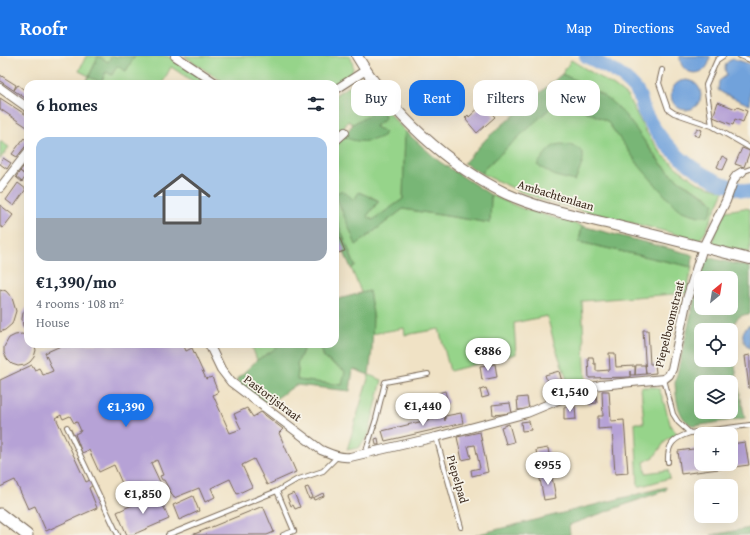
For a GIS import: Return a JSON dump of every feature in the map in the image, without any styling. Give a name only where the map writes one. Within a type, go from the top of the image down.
[{"type":"main road","points":[[0,514],[27,535]]},
{"type":"street","points":[[175,56],[211,80]]},
{"type":"street","name":"Ambachtenlaan","points":[[358,56],[366,70],[396,108],[436,148],[456,164],[507,194],[554,210],[750,259]]},
{"type":"street","points":[[339,87],[366,70]]},
{"type":"street","points":[[0,88],[24,105]]},
{"type":"street","points":[[339,137],[345,132]]},
{"type":"street","points":[[0,188],[24,157]]},
{"type":"street","name":"Piepelboomstraat","points":[[337,457],[350,457],[365,454],[526,413],[585,389],[600,385],[664,379],[669,375],[672,369],[687,300],[703,247],[726,201],[736,175],[742,172]]},
{"type":"street","name":"Pastorijstraat","points":[[211,348],[221,369],[231,382],[321,450],[337,457]]},
{"type":"lane","points":[[712,126],[706,85],[717,60],[723,56]]},
{"type":"lane","points":[[740,56],[750,60]]},
{"type":"lane","points":[[662,70],[659,82],[668,109],[674,113],[712,126],[750,148]]},
{"type":"lane","points":[[742,172],[750,169]]},
{"type":"lane","points":[[365,454],[376,419],[385,382],[428,374]]},
{"type":"lane","points":[[664,379],[674,414],[678,422],[690,433]]},
{"type":"lane","points":[[668,462],[670,446],[675,440],[690,433],[750,425]]},
{"type":"lane","points":[[67,427],[118,535]]},
{"type":"lane","name":"Piepelpad","points":[[436,437],[461,527]]},
{"type":"lane","points":[[168,535],[277,491],[296,480],[323,471],[337,457]]},
{"type":"lane","points":[[277,491],[294,530],[283,535]]},
{"type":"green space","points":[[86,56],[112,56],[108,62],[98,57],[89,76],[79,71]]},
{"type":"green space","points":[[98,56],[108,62],[112,56],[135,56],[126,71],[117,66],[112,75],[106,72],[102,80],[96,80],[89,77]]},
{"type":"green space","points":[[135,56],[168,56],[204,80],[191,80],[171,67],[164,80],[102,80],[106,72],[117,66],[126,71]]},
{"type":"green space","points":[[184,56],[350,56],[353,67],[351,74],[339,82],[339,80],[220,80]]},
{"type":"green space","points":[[571,60],[614,86],[627,96],[647,133],[662,154],[677,168],[698,183],[724,191],[705,233],[699,240],[546,201],[482,174],[484,169],[546,111],[546,116],[596,116],[607,121],[641,168],[714,204],[708,197],[676,179],[661,163],[623,113],[600,96],[600,80],[574,80],[562,74]]},
{"type":"green space","points":[[562,74],[575,80],[555,80]]},
{"type":"green space","points":[[89,76],[97,80],[87,80]]},
{"type":"green space","points":[[351,85],[351,116],[367,116],[353,124],[348,121],[339,133],[339,93]]},
{"type":"green space","points":[[546,88],[546,112],[484,169],[482,174],[464,163],[487,138],[513,116],[538,116],[538,94]]},
{"type":"green space","points":[[600,94],[618,107],[661,164],[668,171],[705,196],[714,204],[711,213],[708,216],[699,216],[682,211],[670,201],[641,168],[607,121],[596,116],[600,116]]},
{"type":"green space","points":[[367,116],[385,116],[383,121],[375,127],[385,132],[383,136],[368,141],[354,140],[344,137],[353,124]]},
{"type":"green space","points":[[381,116],[391,116],[405,131],[403,199],[373,220],[367,216],[379,201],[370,196],[356,245],[403,209],[490,223],[491,195],[521,208],[582,226],[579,242],[692,267],[687,293],[582,301],[586,386],[571,391],[555,346],[547,316],[514,323],[516,354],[450,371],[439,329],[405,335],[404,328],[372,334],[373,314],[369,292],[362,294],[351,268],[355,266],[339,226],[339,142],[344,137],[382,130],[375,128],[377,124],[383,121]]},
{"type":"green space","points":[[405,131],[440,162],[491,195],[490,223],[403,209],[356,245],[339,204],[339,192],[342,190],[354,200],[359,192],[379,201],[367,216],[373,220],[403,199]]},
{"type":"green space","points":[[0,141],[9,147],[0,159]]},
{"type":"green space","points":[[561,144],[578,148],[583,156],[583,161],[575,181],[555,176],[537,165],[553,146]]},
{"type":"green space","points":[[744,208],[750,209],[750,253],[713,242],[714,235],[726,211]]},
{"type":"green space","points":[[339,226],[355,266],[351,268],[339,241]]},
{"type":"green space","points":[[582,226],[690,254],[693,256],[692,267],[579,242]]},
{"type":"green space","points":[[710,258],[750,267],[750,314],[739,317],[735,323],[694,323],[694,367],[735,367],[737,375],[694,375],[694,419],[738,419],[738,382],[745,418],[695,426],[689,424],[681,415],[677,402],[675,383],[694,302],[694,315],[738,315],[738,271],[701,271],[705,259]]},
{"type":"green space","points":[[369,291],[373,314],[372,350],[369,375],[353,369],[350,391],[296,385],[268,404],[248,391],[236,380],[257,360],[277,348],[304,348],[297,364],[297,380],[342,385],[345,371],[324,358],[321,348],[339,348],[339,299]]},
{"type":"green space","points":[[252,348],[277,348],[257,360]]},
{"type":"green space","points":[[304,348],[321,348],[324,358],[346,371],[342,385],[297,380],[297,364]]},
{"type":"green space","points":[[369,375],[382,380],[368,436],[358,448],[347,450]]},
{"type":"green space","points":[[641,387],[656,387],[659,389],[671,427],[678,434],[667,439],[654,457],[644,462],[646,473],[668,470],[670,478],[638,487],[635,423],[644,423]]},
{"type":"green space","points":[[666,487],[666,490],[569,525],[570,535],[475,535]]},
{"type":"green space","points":[[750,528],[750,535],[711,535]]},
{"type":"water","points":[[680,56],[710,56],[709,64],[700,72],[689,72],[684,69]]},
{"type":"water","points":[[734,59],[750,64],[750,105],[718,90],[719,81],[727,75],[725,67],[727,63]]},
{"type":"water","points":[[686,80],[697,84],[701,95],[697,106],[686,110],[675,106],[671,95],[675,84]]},
{"type":"water","points":[[750,325],[750,349],[745,343],[743,333],[744,330]]},
{"type":"building","points":[[0,75],[16,85],[14,90],[18,85],[24,90],[24,97],[0,81]]},
{"type":"building","points":[[0,98],[24,113],[24,125],[0,109]]},
{"type":"building","points":[[718,102],[736,109],[737,107],[747,111],[743,122],[735,119],[733,125],[713,117]]},
{"type":"building","points":[[473,113],[473,116],[495,117],[477,133],[465,118],[468,115],[469,117]]},
{"type":"building","points":[[697,128],[702,130],[699,137],[694,135]]},
{"type":"building","points":[[24,138],[24,148],[17,157],[12,154]]},
{"type":"building","points":[[742,148],[750,151],[744,167],[735,164]]},
{"type":"building","points":[[722,156],[728,159],[723,170],[717,167]]},
{"type":"building","points":[[3,158],[11,163],[7,169],[0,164]]},
{"type":"building","points":[[23,167],[24,168],[24,174],[20,171]]},
{"type":"building","points":[[20,171],[24,174],[22,182],[16,177]]},
{"type":"building","points":[[18,183],[24,188],[24,192],[14,206],[6,200]]},
{"type":"building","points":[[0,205],[13,215],[3,228],[0,226]]},
{"type":"building","points":[[339,236],[345,251],[339,253]]},
{"type":"building","points":[[0,289],[6,291],[12,298],[16,311],[12,324],[0,332]]},
{"type":"building","points":[[24,312],[24,327],[22,319]]},
{"type":"building","points":[[643,330],[648,330],[650,364],[655,364],[656,373],[646,374]]},
{"type":"building","points":[[15,335],[24,335],[24,348],[35,348],[34,357],[25,365],[18,366],[12,364],[4,353],[4,347],[9,338]]},
{"type":"building","points":[[56,348],[185,348],[186,351],[192,348],[206,379],[212,377],[218,392],[213,395],[230,433],[241,429],[234,414],[247,408],[253,417],[261,412],[283,429],[279,433],[296,472],[267,485],[254,459],[242,465],[252,487],[237,494],[230,479],[211,488],[215,497],[205,502],[199,488],[174,498],[164,480],[162,480],[160,476],[163,475],[157,460],[151,463],[160,482],[128,497],[114,465],[99,472],[89,450],[82,453],[75,434],[81,431],[77,422],[74,423],[70,416],[63,419],[61,415],[56,418],[86,482],[90,480],[93,485],[89,488],[97,508],[46,531],[35,506],[28,509],[15,480],[0,487],[0,380],[32,365],[35,370],[39,368],[43,375],[53,371],[45,353]]},
{"type":"building","points":[[609,353],[615,353],[616,367],[635,366],[635,375],[630,375],[630,377],[589,378],[588,357],[593,357],[594,364],[596,364],[596,371],[610,370]]},
{"type":"building","points":[[750,355],[750,388],[749,388],[745,356]]},
{"type":"building","points":[[495,364],[497,377],[482,380],[480,366]]},
{"type":"building","points":[[636,365],[645,365],[646,374],[635,375]]},
{"type":"building","points":[[559,371],[563,385],[559,386],[558,380],[548,384],[545,375]]},
{"type":"building","points":[[486,388],[489,396],[482,398],[480,390]]},
{"type":"building","points":[[445,391],[448,403],[441,405],[438,393]]},
{"type":"building","points":[[602,391],[609,391],[611,421],[624,420],[628,473],[615,474],[612,428],[598,429],[598,416],[603,416]]},
{"type":"building","points":[[596,394],[597,403],[588,404],[587,395]]},
{"type":"building","points":[[527,397],[529,409],[518,410],[517,398]]},
{"type":"building","points":[[510,403],[512,413],[493,415],[492,405]]},
{"type":"building","points":[[575,406],[576,419],[564,420],[564,407]]},
{"type":"building","points":[[461,413],[463,423],[385,441],[382,431],[444,416],[445,421],[445,416]]},
{"type":"building","points":[[529,421],[531,430],[522,431],[521,422]]},
{"type":"building","points":[[509,424],[514,442],[506,444],[501,427]]},
{"type":"building","points":[[480,432],[488,472],[472,476],[471,470],[480,468],[475,445],[468,446],[471,458],[462,460],[457,437]]},
{"type":"building","points":[[378,438],[379,445],[376,445],[375,439]]},
{"type":"building","points":[[745,442],[749,465],[738,466],[738,443]]},
{"type":"building","points":[[548,448],[551,467],[539,469],[536,450]]},
{"type":"building","points":[[694,449],[694,471],[704,471],[681,474],[678,451]]},
{"type":"building","points":[[551,472],[556,498],[544,500],[539,474]]},
{"type":"building","points":[[308,487],[313,497],[309,499],[305,488]]},
{"type":"building","points":[[158,493],[169,519],[132,535],[127,535],[117,512]]},
{"type":"building","points":[[294,493],[300,507],[295,509],[293,505],[291,506],[287,496]]},
{"type":"building","points":[[323,493],[324,496],[314,500],[313,498]]},
{"type":"building","points":[[193,496],[199,511],[179,520],[173,505]]},
{"type":"building","points":[[263,506],[274,532],[267,535],[192,535]]},
{"type":"waterway","points":[[586,56],[608,67],[633,87],[639,95],[644,111],[653,126],[663,140],[688,164],[717,181],[750,192]]}]
